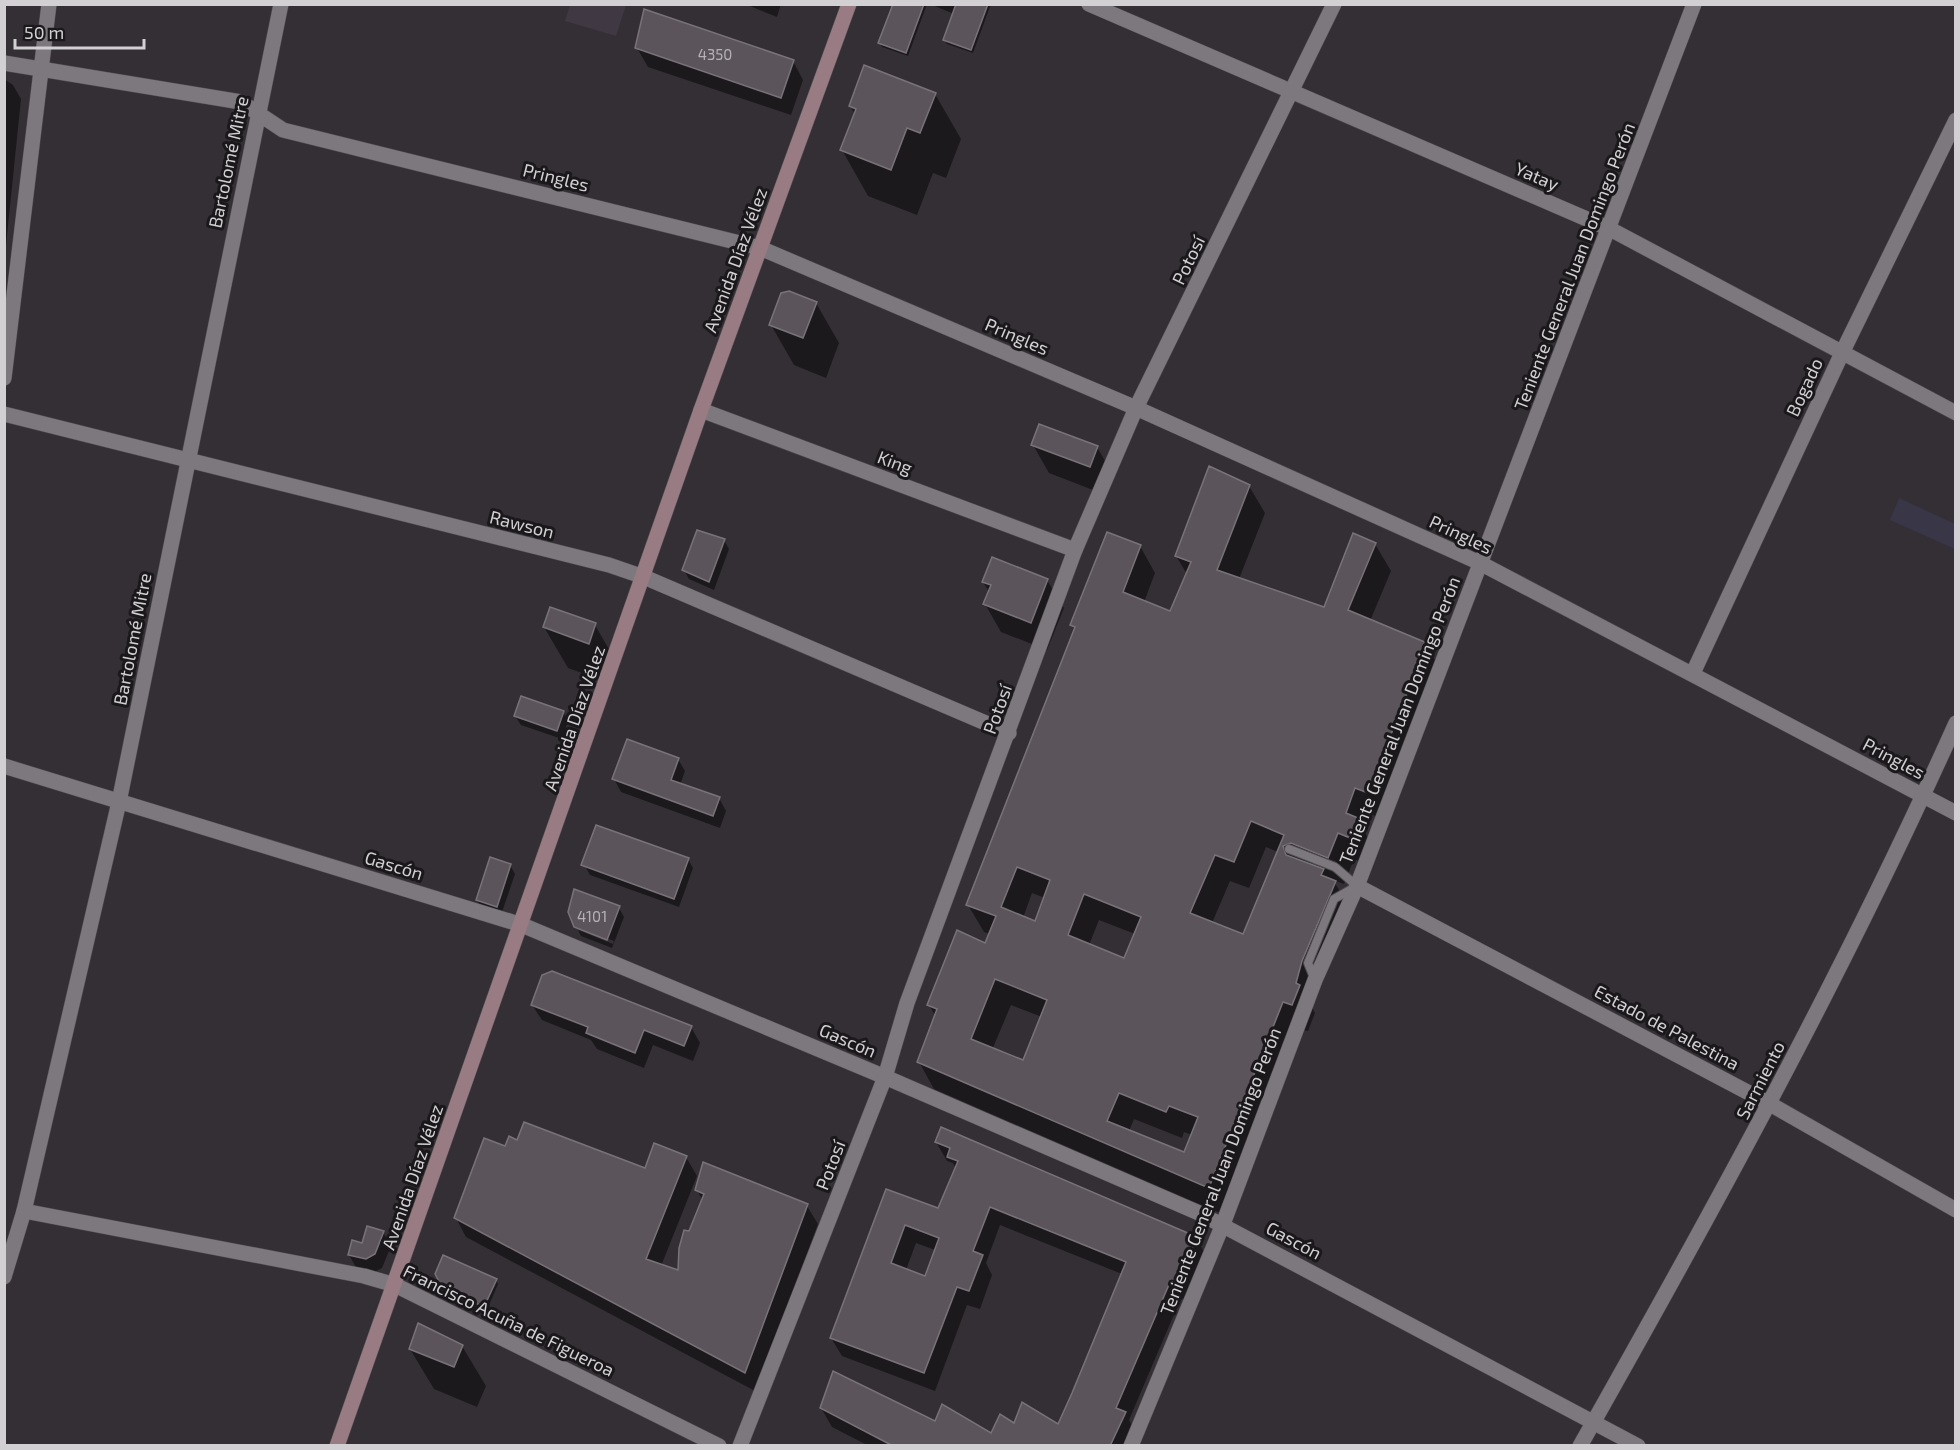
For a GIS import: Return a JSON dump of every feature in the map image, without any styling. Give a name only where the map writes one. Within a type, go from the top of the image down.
[{"type":"main road","name":"Avenida Díaz Vélez","points":[[338,1446],[701,410],[849,4]]},
{"type":"street","points":[[4,378],[49,4]]},
{"type":"street","name":"Bartolomé Mitre","points":[[4,1277],[24,1211],[119,802],[281,4]]},
{"type":"street","name":"Yatay","points":[[1089,4],[1610,229],[1956,413]]},
{"type":"street","name":"Potosí","points":[[740,1446],[885,1077],[907,1003],[1075,550],[1137,408],[1334,4]]},
{"type":"street","name":"Teniente General Juan Domingo Perón","points":[[1131,1446],[1222,1224],[1315,980],[1357,886],[1610,229],[1694,4]]},
{"type":"street","name":"Pringles","points":[[4,63],[241,102],[283,130],[760,248],[1137,408],[1480,563],[1956,813]]},
{"type":"street","name":"Bogado","points":[[1693,673],[1842,353],[1956,120]]},
{"type":"street","name":"King","points":[[701,410],[1075,550]]},
{"type":"street","name":"Rawson","points":[[4,414],[609,565],[644,577],[1009,733]]},
{"type":"street","name":"Sarmiento","points":[[1580,1446],[1770,1104],[1923,796],[1956,723]]},
{"type":"street","name":"Gascón","points":[[4,766],[522,925],[885,1077],[1222,1224],[1594,1420],[1638,1446]]},
{"type":"street","name":"Estado de Palestina","points":[[1357,886],[1770,1104],[1956,1210]]},
{"type":"street","name":"Francisco Acuña de Figueroa","points":[[24,1211],[364,1276],[395,1285],[719,1446]]},
{"type":"lane","points":[[1289,849],[1335,867],[1357,886]]},
{"type":"shaded area","points":[[570,5],[626,5],[616,36],[565,21]]},
{"type":"shaded area","points":[[1899,498],[1955,524],[1955,549],[1890,520]]},
{"type":"building","points":[[893,4],[924,4],[906,53],[878,43]]},
{"type":"building","points":[[956,4],[988,4],[971,50],[943,40]]},
{"type":"building","points":[[644,9],[794,60],[781,98],[635,48]]},
{"type":"building","points":[[864,65],[936,93],[920,133],[907,128],[891,170],[840,150],[856,109],[849,106]]},
{"type":"building","points":[[789,291],[817,302],[803,338],[769,325],[781,293]]},
{"type":"building","points":[[1039,424],[1098,446],[1090,467],[1031,445]]},
{"type":"building","points":[[1209,466],[1250,485],[1217,570],[1324,607],[1353,533],[1376,543],[1348,610],[1427,643],[1368,793],[1355,788],[1346,813],[1358,818],[1350,838],[1338,833],[1328,858],[1291,843],[1283,846],[1286,855],[1324,869],[1321,875],[1336,881],[1302,961],[1296,983],[1300,985],[1292,1005],[1283,1002],[1210,1185],[1204,1186],[917,1062],[937,1009],[927,1005],[957,930],[985,943],[996,916],[966,905],[1075,627],[1070,625],[1107,532],[1141,545],[1123,592],[1170,611],[1191,562],[1175,556]],"holes":[[[1251,821],[1284,835],[1243,934],[1190,913],[1215,855],[1234,862]],[[1017,867],[1050,880],[1035,921],[1001,907]],[[1084,894],[1141,917],[1124,958],[1068,935]],[[995,979],[1047,1000],[1023,1060],[971,1039]],[[1119,1093],[1166,1112],[1169,1106],[1198,1117],[1184,1152],[1107,1121]]]},
{"type":"building","points":[[697,530],[725,539],[709,582],[682,570]]},
{"type":"building","points":[[992,557],[1048,579],[1031,623],[983,604],[991,585],[982,582]]},
{"type":"building","points":[[550,607],[596,623],[589,644],[543,627]]},
{"type":"building","points":[[521,696],[564,711],[557,731],[514,716]]},
{"type":"building","points":[[627,739],[679,758],[671,780],[720,797],[713,816],[612,779]]},
{"type":"building","points":[[596,825],[689,858],[674,899],[581,865]]},
{"type":"building","points":[[490,857],[511,864],[497,907],[476,900]]},
{"type":"building","points":[[574,889],[620,906],[607,940],[574,927],[568,912]]},
{"type":"building","points":[[552,971],[692,1026],[684,1046],[644,1030],[635,1053],[586,1033],[588,1027],[531,1005],[542,975]]},
{"type":"building","points":[[524,1122],[645,1168],[654,1143],[687,1156],[646,1259],[678,1270],[679,1248],[684,1230],[689,1231],[704,1194],[695,1190],[703,1162],[808,1204],[745,1373],[454,1218],[484,1138],[505,1146],[509,1136],[517,1140]]},
{"type":"building","points":[[941,1127],[1197,1237],[1178,1284],[1171,1280],[1116,1408],[1126,1412],[1110,1446],[893,1446],[820,1408],[833,1371],[935,1421],[942,1404],[991,1433],[1000,1414],[1014,1423],[1022,1402],[1058,1424],[1072,1393],[1126,1262],[990,1207],[973,1251],[983,1255],[969,1291],[957,1287],[924,1373],[830,1338],[886,1189],[938,1208],[958,1161],[947,1157],[950,1148],[935,1142]],"holes":[[[905,1225],[939,1238],[925,1276],[891,1263]]]},
{"type":"building","points":[[367,1226],[384,1231],[375,1254],[366,1259],[348,1255],[352,1240],[362,1243]]},
{"type":"building","points":[[443,1255],[497,1279],[484,1307],[443,1289],[435,1274]]},
{"type":"building","points":[[418,1323],[463,1345],[454,1367],[409,1349]]}]
